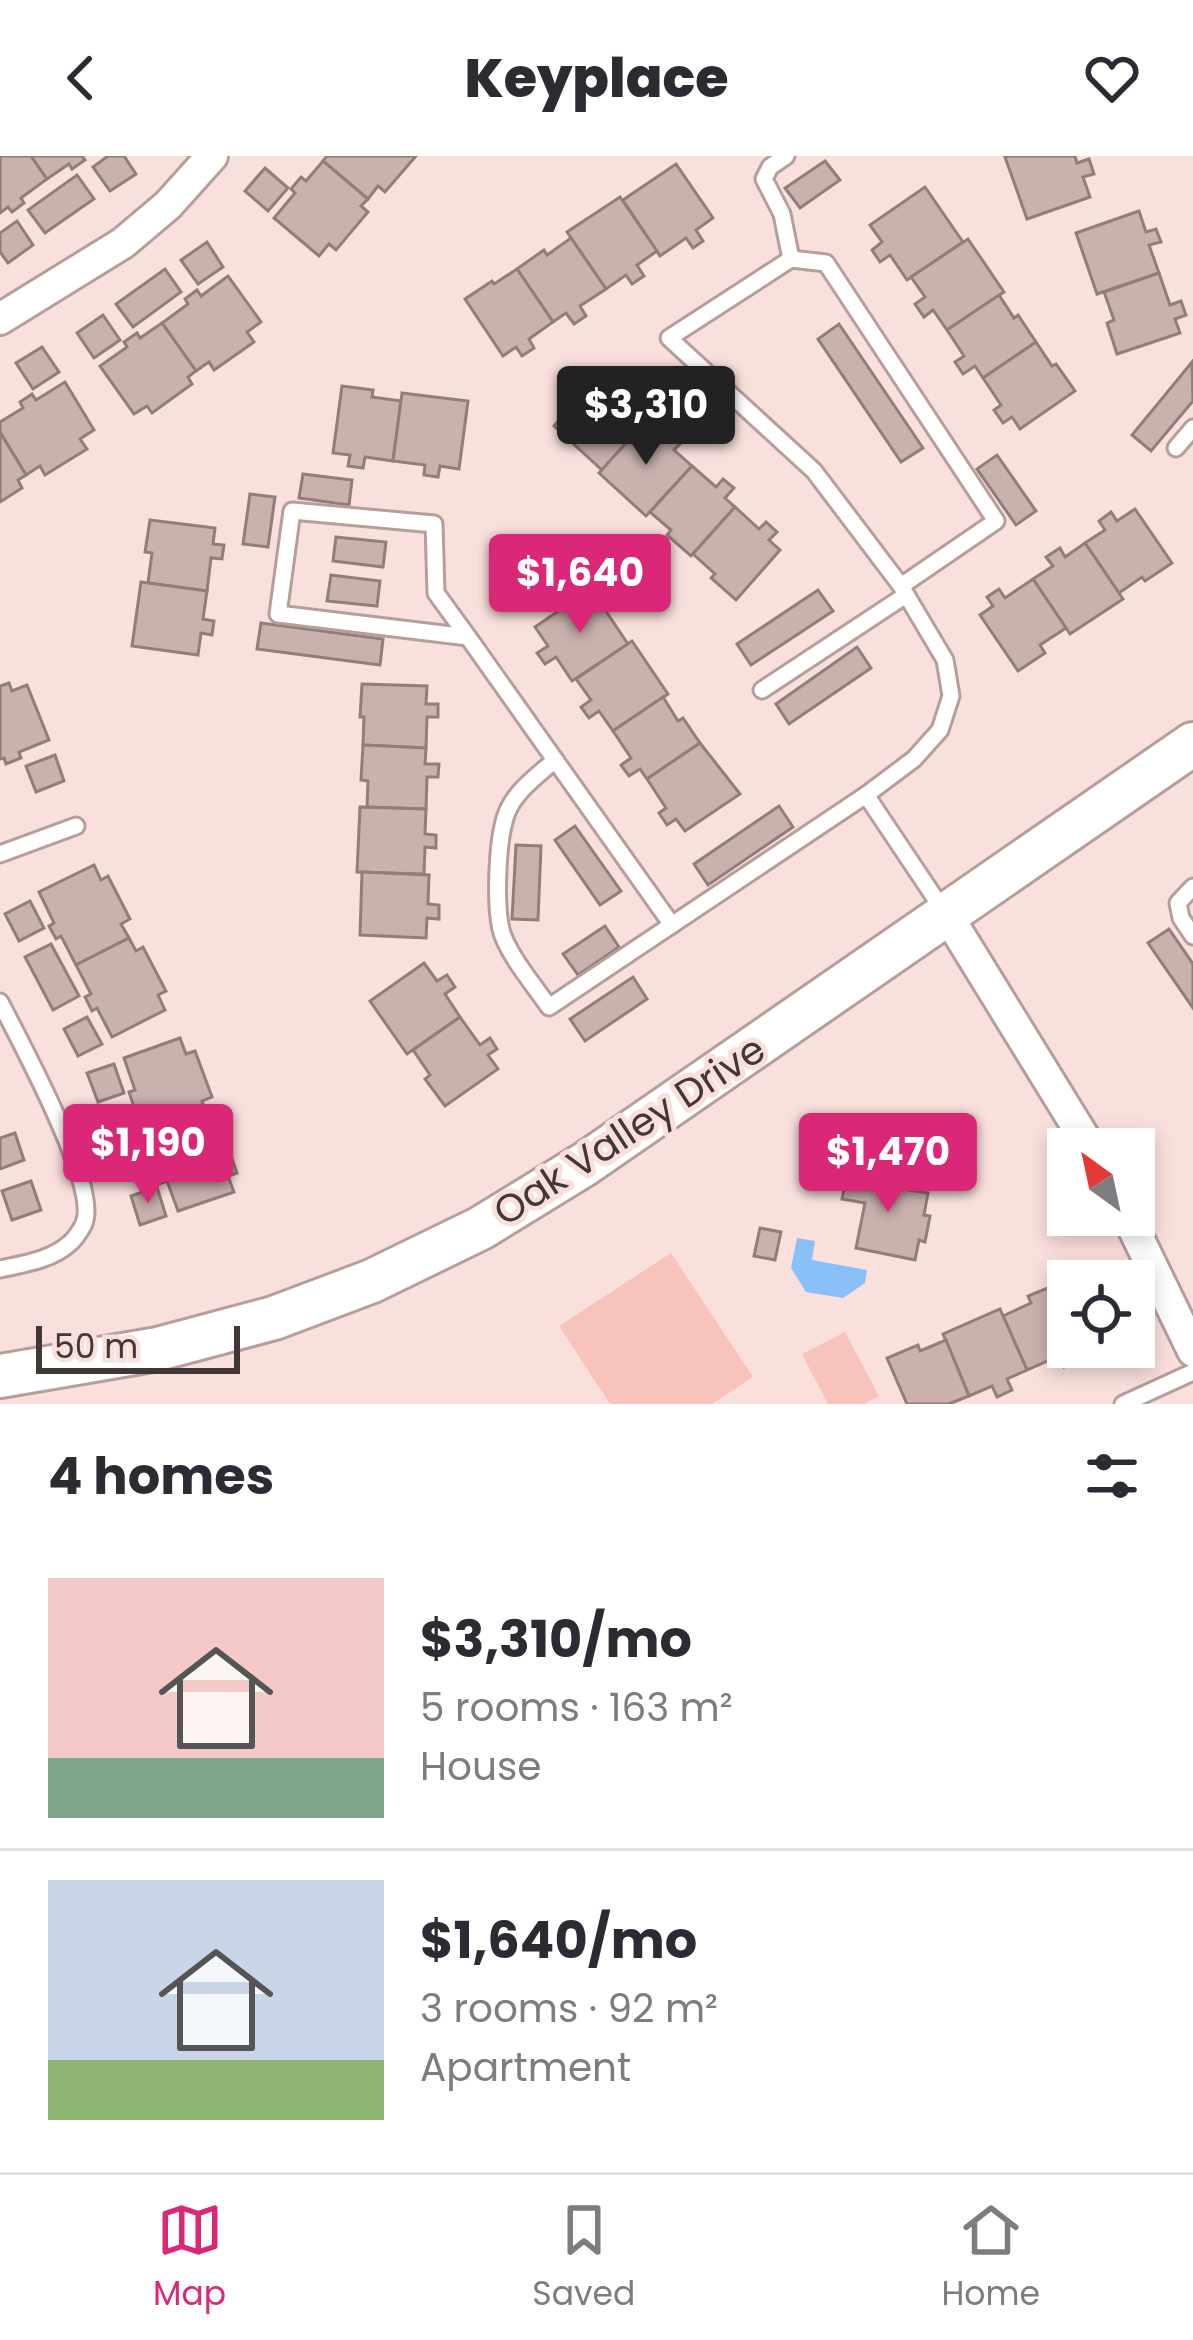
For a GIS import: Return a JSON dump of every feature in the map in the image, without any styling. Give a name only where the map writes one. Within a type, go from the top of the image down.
[{"type":"street","points":[[0,319],[123,243],[168,205],[212,156]]},
{"type":"street","name":"Oak Valley Drive","points":[[0,1376],[158,1349],[274,1318],[372,1281],[481,1228],[585,1164],[1193,744]]},
{"type":"street","points":[[947,916],[1078,1128]]},
{"type":"street","points":[[1137,1236],[1193,1351]]},
{"type":"lane","points":[[786,156],[770,166],[764,179],[782,214],[791,259]]},
{"type":"lane","points":[[555,760],[521,789],[506,815],[497,918],[505,942],[549,1007],[866,795],[914,759],[940,730],[951,696],[945,660],[904,591],[814,471],[669,338],[791,259],[826,263],[996,521],[904,591],[762,690]]},
{"type":"lane","points":[[1176,448],[1193,428]]},
{"type":"lane","points":[[468,637],[278,614],[292,511],[434,524],[436,593],[468,637],[672,925]]},
{"type":"lane","points":[[866,795],[947,916]]},
{"type":"lane","points":[[0,854],[76,826]]},
{"type":"lane","points":[[1193,887],[1178,903],[1180,918],[1193,936]]},
{"type":"lane","points":[[0,1002],[53,1106],[86,1196],[86,1220],[71,1243],[45,1258],[0,1269]]},
{"type":"lane","points":[[1123,1404],[1193,1372]]},
{"type":"shaded area","points":[[671,1253],[753,1377],[712,1404],[610,1404],[559,1326]]},
{"type":"shaded area","points":[[845,1332],[879,1396],[864,1404],[828,1404],[802,1354]]},
{"type":"water","points":[[797,1238],[815,1241],[812,1260],[867,1270],[865,1283],[843,1298],[806,1292],[791,1268]]},
{"type":"building","points":[[0,156],[31,156],[47,179],[21,198],[24,203],[12,212],[8,207],[0,213]]},
{"type":"building","points":[[31,156],[82,156],[85,160],[47,179]]},
{"type":"building","points":[[108,156],[124,156],[136,174],[110,191],[93,167]]},
{"type":"building","points":[[327,156],[416,156],[385,192],[378,186],[368,199],[323,161]]},
{"type":"building","points":[[1075,156],[1077,163],[1089,159],[1094,174],[1083,177],[1090,197],[1027,219],[1005,157]]},
{"type":"building","points":[[323,161],[368,199],[361,206],[368,212],[336,250],[329,244],[319,256],[274,218],[295,193],[291,189],[301,177],[306,181]]},
{"type":"building","points":[[825,161],[840,180],[800,208],[785,188]]},
{"type":"building","points":[[676,164],[713,218],[696,230],[703,241],[693,248],[686,238],[660,256],[623,200]]},
{"type":"building","points":[[265,168],[288,188],[268,211],[245,191]]},
{"type":"building","points":[[77,175],[94,199],[45,233],[28,210]]},
{"type":"building","points":[[925,187],[963,242],[907,280],[890,255],[880,262],[872,250],[882,242],[870,225]]},
{"type":"building","points":[[620,197],[657,251],[637,265],[644,276],[632,284],[626,275],[606,289],[567,232]]},
{"type":"building","points":[[1139,211],[1146,232],[1156,229],[1161,242],[1149,245],[1159,273],[1097,294],[1076,233]]},
{"type":"building","points":[[17,221],[33,245],[8,263],[0,252],[0,233]]},
{"type":"building","points":[[571,238],[606,289],[580,306],[586,316],[574,324],[566,313],[553,322],[517,269]]},
{"type":"building","points":[[968,239],[1004,292],[947,330],[933,310],[924,317],[915,304],[925,297],[911,277]]},
{"type":"building","points":[[207,242],[223,267],[198,284],[181,260]]},
{"type":"building","points":[[165,269],[181,292],[133,327],[116,304]]},
{"type":"building","points":[[517,269],[553,322],[529,339],[534,348],[522,356],[516,347],[503,356],[465,299]]},
{"type":"building","points":[[1159,273],[1170,305],[1181,301],[1186,315],[1175,319],[1180,333],[1117,354],[1107,323],[1114,320],[1104,292]]},
{"type":"building","points":[[228,276],[261,322],[247,332],[254,342],[214,370],[209,362],[196,371],[162,323],[188,304],[185,299],[197,290],[201,296]]},
{"type":"building","points":[[999,295],[1036,342],[983,378],[975,366],[963,374],[955,362],[964,356],[947,330]]},
{"type":"building","points":[[103,315],[120,340],[94,358],[77,333]]},
{"type":"building","points":[[162,323],[196,371],[188,377],[192,384],[152,413],[147,406],[134,414],[100,366],[127,347],[124,342]]},
{"type":"building","points":[[839,324],[923,448],[901,462],[818,339]]},
{"type":"building","points":[[1036,342],[1075,391],[1020,429],[1012,417],[1003,423],[994,410],[1001,405],[983,378]]},
{"type":"building","points":[[42,347],[59,372],[33,389],[16,363]]},
{"type":"building","points":[[1192,362],[1193,401],[1151,451],[1132,435]]},
{"type":"building","points":[[599,376],[615,391],[624,381],[634,390],[626,399],[648,419],[602,470],[554,426]]},
{"type":"building","points":[[65,382],[94,430],[80,439],[87,449],[45,475],[40,466],[26,475],[0,432],[0,422],[23,408],[20,402],[32,394],[36,400]]},
{"type":"building","points":[[342,386],[373,390],[372,397],[401,401],[393,461],[365,457],[363,468],[348,466],[350,455],[333,453]]},
{"type":"building","points":[[402,393],[468,401],[459,469],[440,466],[438,477],[424,475],[425,465],[393,461]]},
{"type":"building","points":[[645,422],[664,439],[670,431],[682,442],[674,450],[692,466],[646,516],[599,473]]},
{"type":"building","points":[[0,432],[26,475],[18,480],[22,488],[0,502]]},
{"type":"building","points":[[997,455],[1036,511],[1016,525],[977,469]]},
{"type":"building","points":[[692,466],[716,487],[723,479],[734,488],[725,498],[735,507],[691,556],[650,512]]},
{"type":"building","points":[[303,474],[352,480],[349,505],[299,498]]},
{"type":"building","points":[[250,494],[275,497],[268,547],[243,544]]},
{"type":"building","points":[[735,507],[759,529],[766,522],[777,532],[769,540],[780,550],[736,600],[693,554]]},
{"type":"building","points":[[1135,509],[1172,563],[1119,593],[1085,543],[1105,530],[1099,521],[1111,512],[1117,521]]},
{"type":"building","points":[[150,520],[215,528],[213,544],[224,545],[222,559],[211,558],[207,591],[148,583],[152,553],[145,552]]},
{"type":"building","points":[[336,537],[386,542],[383,567],[333,561]]},
{"type":"building","points":[[1085,543],[1123,599],[1070,634],[1033,579],[1053,566],[1046,557],[1060,548],[1065,557]]},
{"type":"building","points":[[331,575],[380,581],[377,606],[327,601]]},
{"type":"building","points":[[1033,579],[1066,628],[1040,645],[1045,653],[1018,671],[980,615],[993,606],[987,597],[999,589],[1005,598]]},
{"type":"building","points":[[141,582],[207,591],[203,619],[214,621],[212,635],[201,633],[198,655],[132,646]]},
{"type":"building","points":[[591,589],[628,644],[572,681],[556,657],[545,664],[537,653],[548,646],[535,627]]},
{"type":"building","points":[[818,590],[833,611],[751,665],[737,644]]},
{"type":"building","points":[[261,623],[383,639],[380,665],[257,649]]},
{"type":"building","points":[[632,641],[668,694],[613,731],[599,711],[589,718],[581,707],[591,700],[576,679]]},
{"type":"building","points":[[857,647],[871,668],[789,724],[776,704]]},
{"type":"building","points":[[9,683],[12,691],[27,685],[49,740],[19,752],[21,758],[6,764],[0,759],[0,686]]},
{"type":"building","points":[[362,684],[427,686],[426,704],[438,704],[438,717],[427,717],[426,748],[363,745]]},
{"type":"building","points":[[663,697],[700,743],[647,779],[640,769],[629,776],[621,765],[631,758],[613,731]]},
{"type":"building","points":[[700,743],[740,794],[685,831],[676,819],[667,825],[659,813],[666,808],[647,779]]},
{"type":"building","points":[[363,745],[426,748],[425,764],[439,764],[438,777],[427,777],[426,809],[367,807],[368,781],[361,780]]},
{"type":"building","points":[[55,755],[64,781],[36,792],[26,766]]},
{"type":"building","points":[[779,806],[793,827],[708,885],[694,864]]},
{"type":"building","points":[[360,807],[426,809],[425,834],[436,835],[436,848],[425,847],[424,874],[357,872]]},
{"type":"building","points":[[575,826],[621,891],[600,905],[555,840]]},
{"type":"building","points":[[516,845],[541,846],[538,920],[512,919]]},
{"type":"building","points":[[94,865],[101,880],[108,876],[130,919],[121,924],[129,938],[76,965],[61,936],[56,939],[49,926],[54,923],[39,892]]},
{"type":"building","points":[[362,872],[429,875],[428,904],[439,905],[439,919],[427,918],[426,938],[360,935]]},
{"type":"building","points":[[30,901],[44,928],[19,941],[5,914]]},
{"type":"building","points":[[605,926],[619,947],[578,975],[563,954]]},
{"type":"building","points":[[1169,929],[1193,964],[1193,1008],[1148,943]]},
{"type":"building","points":[[129,938],[136,951],[143,947],[166,991],[158,995],[165,1010],[112,1037],[97,1008],[92,1011],[85,997],[91,994],[76,965]]},
{"type":"building","points":[[51,944],[79,996],[53,1010],[25,957]]},
{"type":"building","points":[[424,963],[437,981],[447,975],[455,987],[445,994],[460,1017],[407,1054],[370,1001]]},
{"type":"building","points":[[633,977],[647,999],[585,1041],[570,1019]]},
{"type":"building","points":[[87,1017],[102,1044],[78,1056],[64,1029]]},
{"type":"building","points":[[460,1017],[480,1045],[490,1038],[497,1049],[488,1055],[498,1069],[445,1106],[425,1079],[430,1075],[413,1050]]},
{"type":"building","points":[[180,1038],[186,1054],[195,1051],[212,1097],[202,1101],[207,1116],[151,1135],[141,1105],[134,1107],[129,1092],[135,1090],[124,1058]]},
{"type":"building","points":[[114,1064],[124,1093],[98,1102],[87,1073]]},
{"type":"building","points":[[131,1109],[150,1165],[122,1175],[102,1119]]},
{"type":"building","points":[[207,1116],[212,1130],[221,1127],[237,1173],[228,1176],[234,1192],[178,1211],[167,1181],[161,1183],[156,1167],[161,1165],[151,1135]]},
{"type":"building","points":[[15,1133],[24,1160],[0,1169],[0,1138]]},
{"type":"building","points":[[848,1170],[904,1181],[903,1189],[928,1193],[925,1242],[919,1240],[915,1260],[856,1248],[865,1203],[842,1199]]},
{"type":"building","points":[[31,1181],[41,1210],[12,1220],[2,1191]]},
{"type":"building","points":[[157,1187],[166,1216],[140,1225],[131,1196]]},
{"type":"building","points":[[760,1228],[781,1232],[775,1260],[754,1256]]},
{"type":"building","points":[[1047,1288],[1047,1361],[1027,1370],[1003,1316],[1031,1303],[1028,1296]]},
{"type":"building","points":[[1000,1309],[1027,1370],[1007,1379],[1012,1390],[997,1397],[992,1386],[969,1396],[943,1334]]},
{"type":"building","points":[[946,1340],[969,1396],[949,1404],[907,1404],[887,1358]]}]
